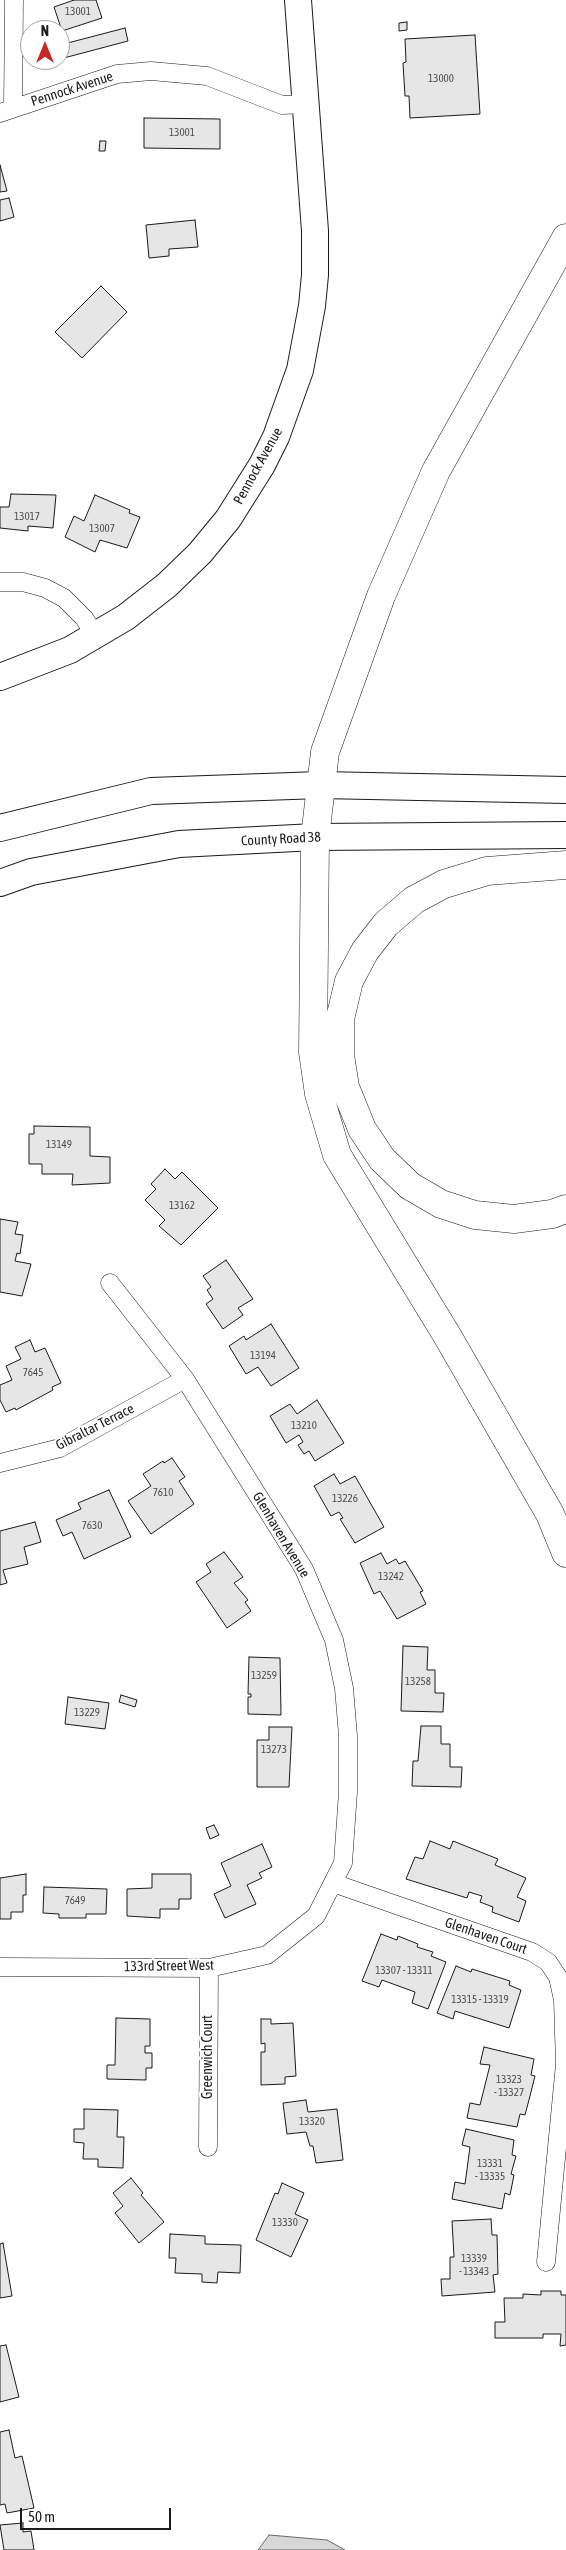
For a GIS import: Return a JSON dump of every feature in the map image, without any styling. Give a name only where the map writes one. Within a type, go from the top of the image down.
[{"type":"highway","points":[[566,238],[436,471],[381,596],[325,752],[315,836],[313,1052],[319,1094],[337,1156],[448,1337],[550,1514],[566,1554]]},
{"type":"highway","points":[[566,865],[488,871],[444,884],[414,900],[386,924],[365,952],[349,981],[340,1019],[340,1055],[345,1088],[362,1129],[382,1159],[410,1186],[441,1204],[475,1215],[514,1220],[552,1214],[566,1209]]},
{"type":"main road","name":"Pennock Avenue","points":[[0,677],[70,650],[126,617],[167,585],[200,553],[228,519],[262,465],[286,414],[300,370],[308,336],[315,275],[315,231],[298,0]]},
{"type":"main road","points":[[0,828],[151,791],[320,785],[566,790]]},
{"type":"main road","name":"County Road 38","points":[[0,883],[31,872],[180,844],[315,836],[566,835]]},
{"type":"street","name":"Pennock Avenue","points":[[14,0],[7,111],[117,74],[151,71],[207,76],[282,105],[306,104]]},
{"type":"street","points":[[0,582],[23,582],[45,588],[64,598],[84,618],[95,635]]},
{"type":"street","name":"Glenhaven Avenue","points":[[110,1283],[186,1379],[304,1569],[334,1640],[344,1688],[348,1736],[348,1792],[343,1863],[334,1883]]},
{"type":"street","name":"Gibraltar Terrace","points":[[0,1462],[60,1448],[186,1379]]},
{"type":"street","name":"133rd Street West","points":[[0,1967],[209,1968],[267,1955],[316,1916],[334,1883]]},
{"type":"street","name":"Glenhaven Court","points":[[334,1883],[532,1952],[548,1962],[558,1977],[563,2000],[565,2064],[546,2262]]},
{"type":"street","name":"Greenwich Court","points":[[208,2147],[209,1968]]},
{"type":"shaded area","points":[[269,2535],[327,2540],[345,2550],[258,2550]]},
{"type":"building","points":[[74,0],[96,0],[102,18],[70,28],[70,20],[58,20],[54,7]]},
{"type":"building","points":[[407,22],[407,30],[399,31],[399,23]]},
{"type":"building","points":[[125,28],[128,41],[70,56],[70,42]]},
{"type":"building","points":[[475,35],[480,114],[410,118],[409,96],[405,96],[403,63],[406,62],[405,39]]},
{"type":"building","points":[[144,118],[220,119],[220,149],[144,148]]},
{"type":"building","points":[[100,141],[106,141],[105,151],[99,151]]},
{"type":"building","points":[[0,165],[7,191],[0,192]]},
{"type":"building","points":[[9,198],[14,217],[0,221],[0,200]]},
{"type":"building","points":[[195,220],[198,247],[169,249],[169,256],[149,258],[146,225]]},
{"type":"building","points":[[101,286],[127,312],[82,358],[55,332]]},
{"type":"building","points":[[11,494],[56,495],[53,528],[28,526],[28,531],[0,528],[0,507],[9,507]]},
{"type":"building","points":[[95,495],[130,510],[129,513],[140,517],[127,548],[100,540],[95,552],[65,537],[74,516],[84,521]]},
{"type":"building","points":[[34,1126],[90,1127],[90,1156],[110,1157],[110,1183],[72,1185],[73,1174],[42,1174],[42,1164],[29,1164],[29,1134],[34,1134]]},
{"type":"building","points":[[165,1169],[175,1179],[182,1172],[218,1208],[181,1245],[159,1226],[165,1220],[145,1200],[156,1189],[151,1184]]},
{"type":"building","points":[[0,1219],[18,1222],[15,1234],[23,1235],[20,1254],[17,1253],[15,1261],[31,1264],[22,1296],[0,1292]]},
{"type":"building","points":[[226,1260],[253,1299],[238,1308],[243,1315],[223,1329],[206,1304],[213,1299],[207,1290],[211,1287],[203,1276]]},
{"type":"building","points":[[271,1324],[299,1368],[271,1386],[258,1367],[246,1374],[229,1346],[244,1336],[246,1340]]},
{"type":"building","points":[[30,1340],[35,1352],[45,1348],[61,1383],[52,1387],[53,1390],[16,1410],[15,1408],[6,1412],[0,1400],[0,1385],[12,1380],[6,1366],[21,1359],[15,1347]]},
{"type":"building","points":[[317,1400],[344,1443],[315,1461],[309,1451],[304,1454],[298,1445],[303,1442],[299,1435],[286,1443],[270,1416],[290,1404],[297,1414]]},
{"type":"building","points":[[172,1458],[185,1477],[179,1481],[194,1504],[151,1534],[128,1501],[151,1486],[143,1474],[163,1461],[164,1463]]},
{"type":"building","points":[[334,1474],[340,1484],[355,1476],[384,1527],[355,1543],[340,1519],[343,1518],[339,1512],[331,1516],[314,1486]]},
{"type":"building","points":[[109,1490],[131,1537],[84,1559],[72,1532],[63,1536],[56,1520],[81,1509],[78,1503]]},
{"type":"building","points":[[35,1522],[41,1542],[24,1547],[28,1564],[3,1570],[7,1583],[0,1585],[0,1531]]},
{"type":"building","points":[[224,1552],[243,1577],[234,1583],[248,1600],[245,1602],[251,1611],[227,1628],[196,1582],[211,1572],[206,1564]]},
{"type":"building","points":[[381,1553],[387,1564],[396,1559],[399,1564],[405,1561],[423,1591],[420,1592],[426,1604],[397,1619],[380,1591],[374,1594],[360,1563]]},
{"type":"building","points":[[403,1646],[428,1647],[427,1670],[435,1670],[435,1693],[444,1693],[443,1712],[401,1711]]},
{"type":"building","points":[[249,1657],[280,1658],[281,1715],[248,1714],[248,1697],[251,1697],[251,1694],[248,1694]]},
{"type":"building","points":[[121,1695],[137,1700],[135,1707],[119,1702]]},
{"type":"building","points":[[68,1697],[109,1703],[105,1729],[65,1724]]},
{"type":"building","points":[[421,1726],[441,1726],[441,1744],[450,1744],[450,1767],[462,1767],[461,1787],[412,1786],[413,1761],[418,1761]]},
{"type":"building","points":[[269,1727],[292,1727],[289,1787],[257,1787],[257,1740],[269,1740]]},
{"type":"building","points":[[214,1825],[219,1835],[210,1839],[206,1828]]},
{"type":"building","points":[[430,1841],[450,1849],[453,1841],[498,1859],[495,1865],[526,1878],[517,1897],[526,1901],[519,1922],[492,1912],[493,1907],[480,1902],[482,1896],[469,1892],[467,1898],[406,1879],[415,1857],[423,1859]]},
{"type":"building","points":[[262,1844],[272,1867],[259,1873],[262,1878],[247,1885],[256,1904],[225,1918],[214,1894],[231,1886],[221,1863]]},
{"type":"building","points":[[26,1874],[26,1895],[23,1895],[23,1912],[11,1912],[11,1919],[0,1919],[0,1878]]},
{"type":"building","points":[[152,1874],[191,1874],[191,1899],[179,1899],[179,1909],[160,1909],[160,1918],[127,1916],[127,1889],[152,1888]]},
{"type":"building","points":[[44,1887],[107,1889],[106,1914],[86,1914],[86,1918],[59,1918],[59,1914],[43,1913]]},
{"type":"building","points":[[381,1934],[397,1940],[398,1936],[418,1944],[417,1947],[433,1952],[431,1956],[446,1962],[428,2009],[412,2003],[415,1992],[382,1980],[379,1987],[362,1981]]},
{"type":"building","points":[[456,1966],[471,1972],[472,1969],[510,1981],[509,1985],[521,1990],[509,2028],[455,2011],[453,2019],[437,2013]]},
{"type":"building","points":[[116,2018],[150,2019],[150,2046],[145,2046],[145,2053],[152,2053],[152,2068],[146,2068],[146,2080],[107,2079],[107,2065],[115,2065]]},
{"type":"building","points":[[261,2019],[271,2019],[271,2024],[293,2023],[296,2076],[285,2077],[285,2084],[261,2085],[261,2052],[265,2052],[265,2043],[261,2044]]},
{"type":"building","points":[[484,2047],[534,2059],[531,2075],[535,2076],[525,2115],[520,2114],[517,2127],[467,2118],[470,2103],[480,2105],[490,2065],[480,2064]]},
{"type":"building","points":[[306,2100],[308,2112],[337,2109],[343,2160],[316,2163],[313,2146],[310,2146],[306,2132],[287,2134],[283,2103]]},
{"type":"building","points":[[84,2109],[118,2110],[117,2137],[124,2137],[123,2168],[98,2167],[98,2159],[83,2159],[84,2143],[74,2142],[74,2129],[84,2129]]},
{"type":"building","points":[[466,2129],[514,2140],[512,2155],[516,2156],[511,2174],[514,2175],[510,2195],[505,2193],[502,2209],[452,2199],[455,2182],[465,2184],[470,2147],[462,2145]]},
{"type":"building","points":[[131,2178],[143,2193],[141,2195],[164,2222],[139,2243],[115,2213],[123,2206],[113,2193]]},
{"type":"building","points":[[282,2183],[304,2193],[295,2214],[308,2220],[291,2257],[256,2240],[275,2193],[278,2194]]},
{"type":"building","points":[[491,2219],[492,2235],[497,2235],[498,2274],[493,2275],[495,2292],[442,2296],[441,2279],[450,2279],[450,2257],[454,2257],[452,2221]]},
{"type":"building","points":[[170,2234],[205,2236],[205,2244],[241,2245],[240,2273],[218,2272],[217,2283],[202,2282],[202,2274],[175,2273],[176,2258],[169,2258]]},
{"type":"building","points":[[3,2243],[12,2296],[0,2298],[0,2244]]},
{"type":"building","points":[[541,2291],[561,2291],[561,2295],[566,2295],[566,2345],[560,2346],[561,2334],[543,2334],[543,2338],[495,2338],[495,2322],[505,2322],[504,2298],[523,2298],[523,2294],[541,2295]]},
{"type":"building","points":[[6,2345],[19,2397],[0,2402],[0,2346]]},
{"type":"building","points":[[9,2430],[15,2458],[22,2456],[34,2508],[7,2513],[5,2504],[0,2505],[0,2432]]},
{"type":"building","points":[[23,2523],[23,2532],[31,2531],[34,2550],[4,2550],[0,2525]]}]
